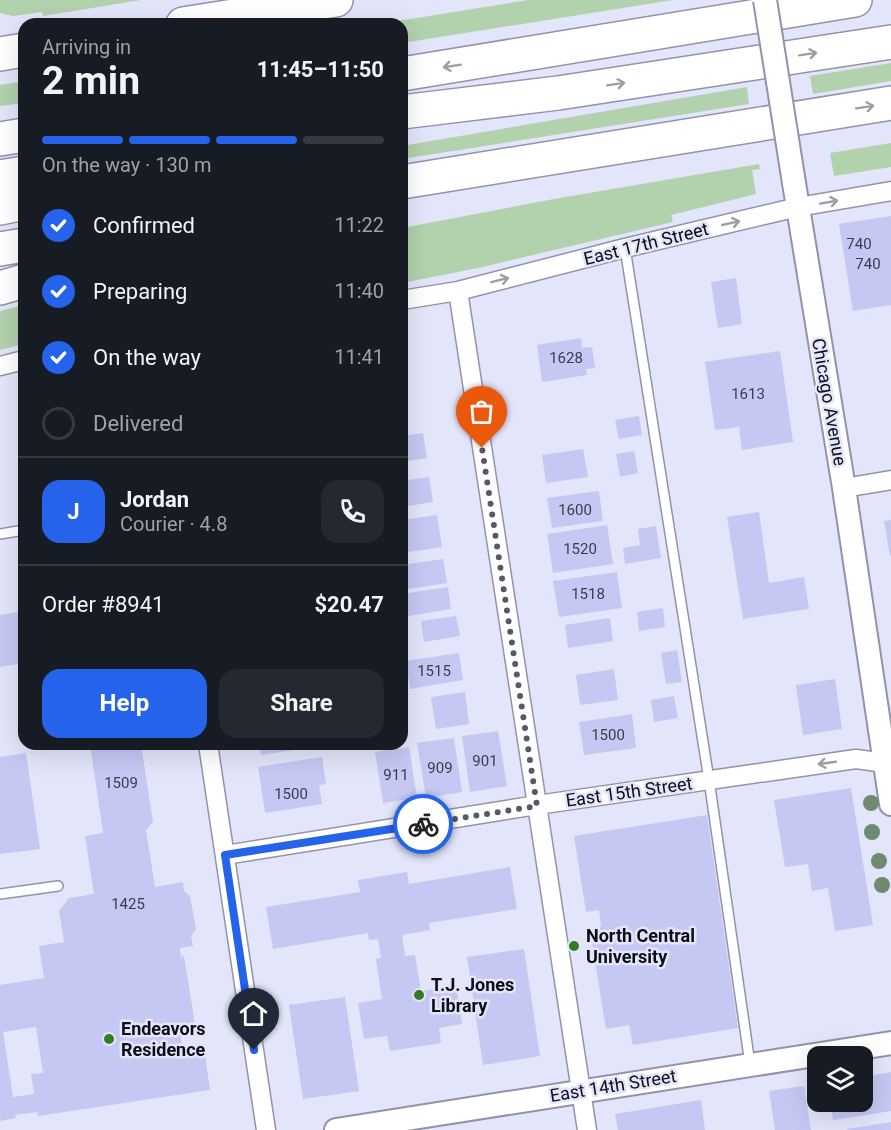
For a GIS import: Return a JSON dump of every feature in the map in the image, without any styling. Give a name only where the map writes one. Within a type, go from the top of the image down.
[{"type":"highway","points":[[266,11],[319,0]]},
{"type":"highway","points":[[221,18],[336,0]]},
{"type":"highway","points":[[501,58],[753,0]]},
{"type":"highway","points":[[408,73],[855,0]]},
{"type":"highway","points":[[408,111],[558,93],[891,42]]},
{"type":"highway","points":[[0,54],[18,51]]},
{"type":"highway","points":[[408,123],[558,93]]},
{"type":"highway","points":[[408,181],[891,103]]},
{"type":"highway","points":[[408,196],[766,123]]},
{"type":"highway","points":[[0,139],[18,136]]},
{"type":"highway","points":[[0,177],[18,174]]},
{"type":"highway","points":[[0,208],[18,204]]},
{"type":"highway","points":[[0,249],[18,246]]},
{"type":"highway","points":[[0,288],[18,283]]},
{"type":"street","name":"Chicago Avenue","points":[[765,0],[888,764],[891,804]]},
{"type":"street","name":"East 17th Street","points":[[408,299],[458,291],[798,207],[891,191]]},
{"type":"street","points":[[458,291],[587,1130]]},
{"type":"street","points":[[0,366],[18,363]]},
{"type":"street","points":[[844,488],[891,480]]},
{"type":"street","points":[[209,750],[266,1130]]},
{"type":"street","name":"East 15th Street","points":[[225,855],[856,759],[888,764]]},
{"type":"street","name":"East 14th Street","points":[[336,1130],[891,1043]]},
{"type":"lane","points":[[625,248],[709,780],[750,1065]]},
{"type":"lane","points":[[0,534],[18,531]]},
{"type":"lane","points":[[0,894],[57,886]]},
{"type":"green space","points":[[0,0],[141,0],[43,16],[42,12],[13,16],[0,13]]},
{"type":"green space","points":[[528,0],[673,0],[408,42],[408,19]]},
{"type":"green space","points":[[891,63],[891,81],[813,94],[810,76]]},
{"type":"green space","points":[[18,82],[18,104],[0,106],[0,85]]},
{"type":"green space","points":[[747,87],[749,104],[408,158],[408,145]]},
{"type":"green space","points":[[891,143],[891,167],[834,176],[830,153]]},
{"type":"green space","points":[[759,164],[760,169],[752,170],[756,194],[671,215],[673,222],[478,268],[408,282],[408,227]]},
{"type":"green space","points":[[18,306],[18,346],[0,350],[0,311]]},
{"type":"building","points":[[891,216],[891,305],[853,311],[839,224]]},
{"type":"building","points":[[736,278],[742,324],[718,328],[711,282]]},
{"type":"building","points":[[581,338],[582,348],[592,347],[595,368],[586,369],[587,375],[542,382],[537,345]]},
{"type":"building","points":[[780,351],[793,442],[742,450],[739,427],[715,430],[705,362]]},
{"type":"building","points":[[639,416],[642,435],[619,439],[615,420]]},
{"type":"building","points":[[423,433],[427,458],[408,461],[408,435]]},
{"type":"building","points":[[583,449],[588,477],[546,483],[542,455]]},
{"type":"building","points":[[634,451],[638,473],[620,477],[616,454]]},
{"type":"building","points":[[429,477],[433,502],[408,506],[408,480]]},
{"type":"building","points":[[599,491],[603,521],[552,528],[547,498]]},
{"type":"building","points":[[759,512],[769,583],[804,577],[809,609],[743,619],[727,517]]},
{"type":"building","points":[[437,515],[442,547],[408,552],[408,519]]},
{"type":"building","points":[[891,520],[891,555],[890,556],[884,521]]},
{"type":"building","points":[[607,525],[613,564],[553,573],[547,534]]},
{"type":"building","points":[[656,526],[661,558],[625,564],[623,548],[640,545],[638,529]]},
{"type":"building","points":[[443,559],[447,583],[408,589],[408,564]]},
{"type":"building","points":[[617,572],[622,608],[559,617],[553,581]]},
{"type":"building","points":[[448,587],[451,609],[408,616],[408,593]]},
{"type":"building","points":[[663,608],[665,627],[639,631],[637,612]]},
{"type":"building","points":[[18,612],[18,664],[0,667],[0,615]]},
{"type":"building","points":[[456,616],[460,636],[424,642],[421,621]]},
{"type":"building","points":[[610,618],[613,641],[568,648],[565,625]]},
{"type":"building","points":[[677,650],[682,682],[666,684],[661,653]]},
{"type":"building","points":[[459,653],[463,680],[410,689],[408,661]]},
{"type":"building","points":[[614,669],[618,700],[580,705],[576,675]]},
{"type":"building","points":[[835,679],[842,729],[803,735],[796,685]]},
{"type":"building","points":[[465,692],[469,724],[436,729],[431,697]]},
{"type":"building","points":[[674,696],[678,718],[654,722],[651,700]]},
{"type":"building","points":[[632,714],[636,748],[584,755],[579,722]]},
{"type":"building","points":[[498,731],[507,786],[470,792],[462,736]]},
{"type":"building","points":[[454,738],[462,792],[426,798],[417,743]]},
{"type":"building","points":[[408,747],[417,798],[383,803],[375,752],[408,750]]},
{"type":"building","points":[[91,750],[142,750],[153,822],[146,830],[155,887],[183,882],[184,891],[190,896],[196,929],[191,936],[193,946],[180,948],[181,957],[184,956],[196,1030],[180,1032],[183,1050],[204,1047],[210,1090],[38,1116],[37,1112],[15,1115],[16,1118],[0,1121],[0,985],[44,978],[39,946],[64,942],[59,911],[69,898],[94,894],[85,836],[103,833]],"holes":[[[36,1027],[43,1073],[31,1074],[34,1094],[13,1097],[3,1032]]]},
{"type":"building","points":[[260,750],[294,750],[261,755]]},
{"type":"building","points":[[26,753],[40,849],[0,854],[0,757]]},
{"type":"building","points":[[322,757],[326,784],[319,785],[322,804],[265,813],[258,767]]},
{"type":"building","points":[[851,788],[873,925],[835,931],[828,888],[812,891],[808,864],[785,867],[774,800]]},
{"type":"building","points":[[707,815],[738,1028],[633,1045],[629,1025],[606,1029],[592,943],[601,925],[599,910],[586,912],[574,836]]},
{"type":"building","points":[[510,867],[517,909],[429,923],[430,930],[402,935],[405,956],[415,955],[421,991],[456,985],[462,1024],[439,1028],[441,1043],[390,1051],[387,1036],[364,1039],[358,1003],[382,999],[376,959],[381,958],[378,939],[369,940],[368,933],[273,949],[266,907],[360,892],[358,880],[407,872],[409,884]]},
{"type":"building","points":[[524,949],[540,1056],[483,1065],[467,957]]},
{"type":"building","points":[[345,997],[359,1091],[303,1099],[289,1005]]},
{"type":"building","points":[[891,1072],[891,1111],[833,1120],[832,1112],[873,1112],[873,1075]]},
{"type":"building","points":[[804,1086],[811,1130],[775,1130],[769,1091]]},
{"type":"building","points":[[701,1100],[705,1130],[618,1130],[615,1114]]},
{"type":"building","points":[[891,1122],[891,1130],[847,1129]]},
{"type":"way so far","points":[[423,824],[537,806],[482,448]]},
{"type":"place","name":"North Central University","points":[[574,946]]},
{"type":"place","name":"T.J. Jones Library","points":[[419,995]]},
{"type":"place","name":"Endeavors Residence","points":[[109,1039]]},
{"type":"route","points":[[254,1050],[225,855],[423,824]]}]
